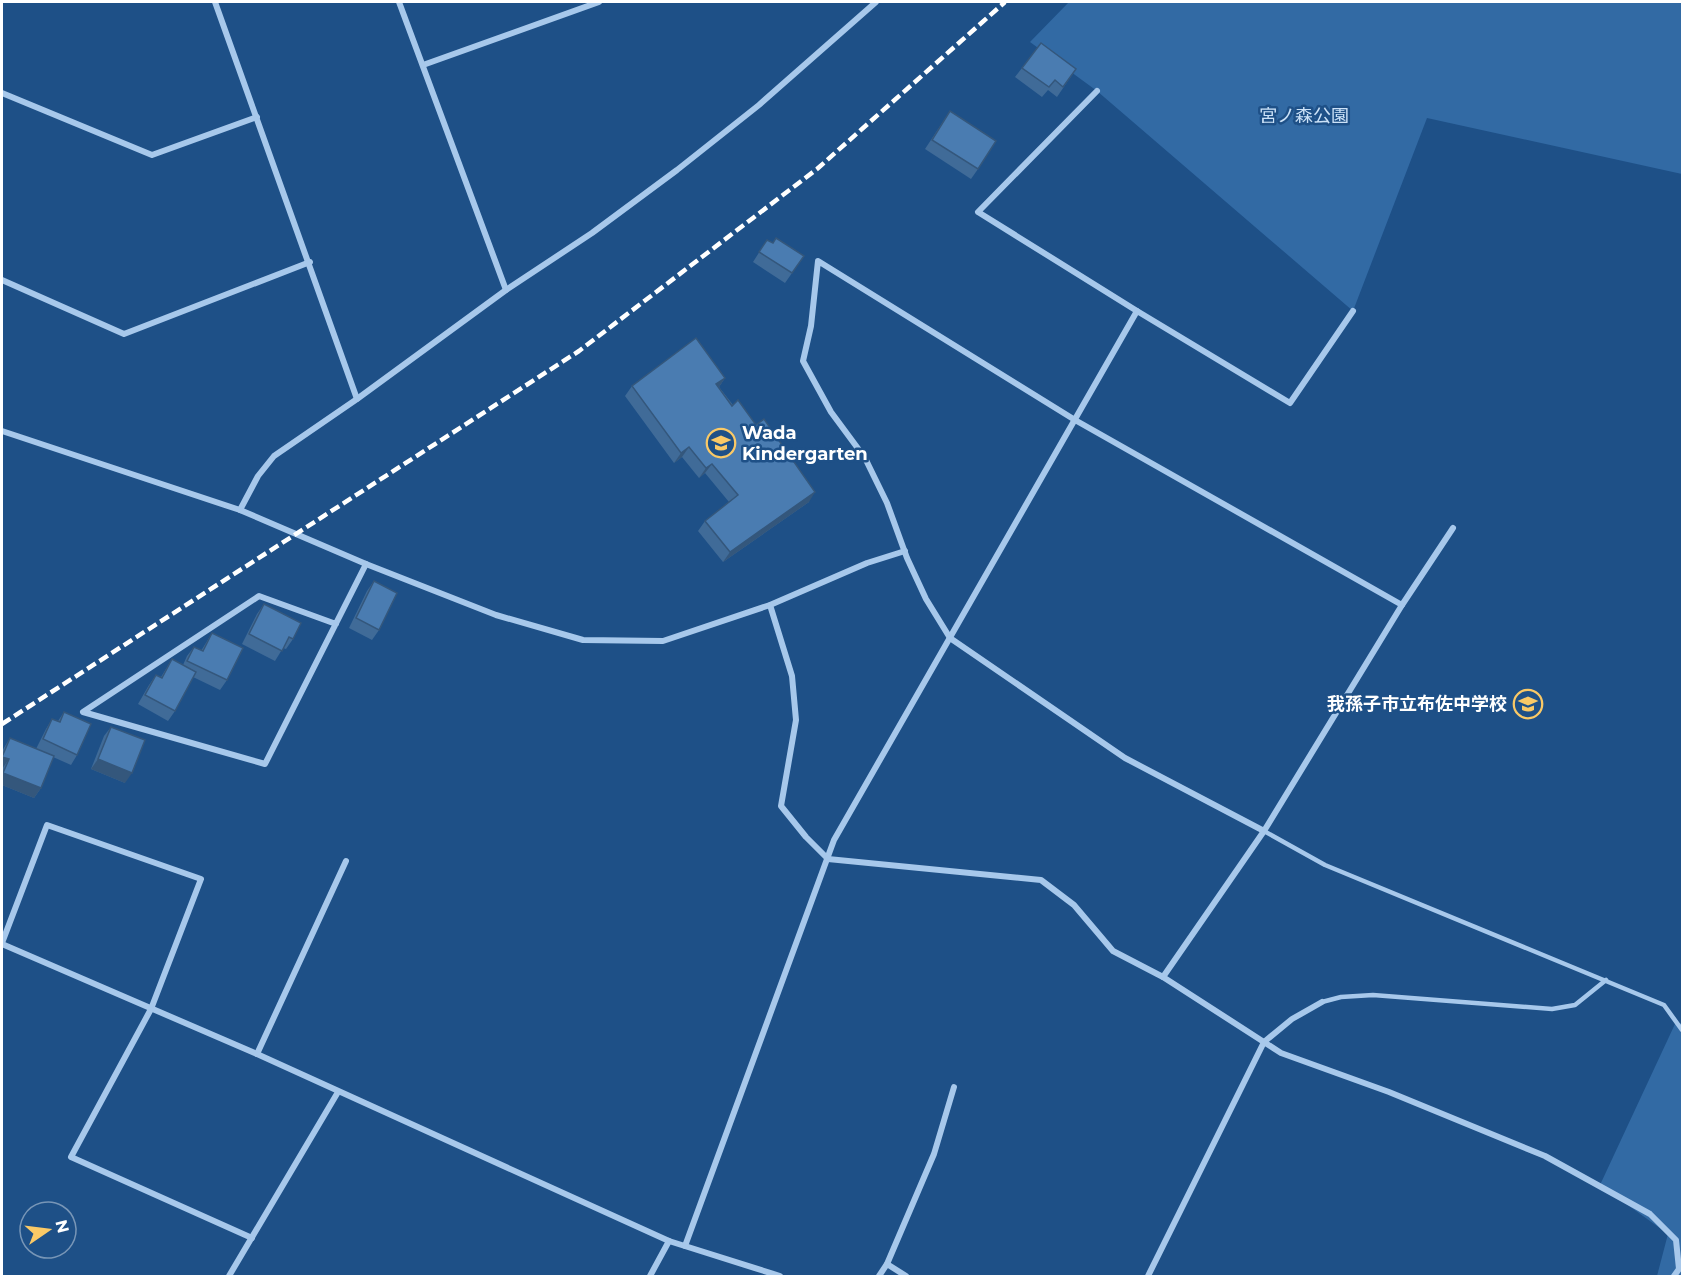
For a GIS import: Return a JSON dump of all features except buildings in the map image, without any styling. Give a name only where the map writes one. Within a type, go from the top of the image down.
[{"type":"street","points":[[214,2],[310,262],[357,399]]},
{"type":"street","points":[[399,2],[506,291]]},
{"type":"street","points":[[423,65],[585,4],[599,2]]},
{"type":"street","points":[[240,510],[258,476],[274,456],[506,291],[592,233],[750,113],[876,2]]},
{"type":"street","points":[[1097,91],[978,212],[1290,403],[1353,310]]},
{"type":"street","points":[[2,93],[152,155],[257,117]]},
{"type":"street","points":[[1264,831],[1125,758],[950,638],[926,599],[887,503],[865,458],[831,412],[803,361],[811,326],[818,261],[1075,420],[1402,604]]},
{"type":"street","points":[[2,280],[124,334],[310,262]]},
{"type":"street","points":[[684,1246],[834,840],[1137,311]]},
{"type":"street","points":[[2,431],[240,510],[366,564],[496,615],[583,640],[663,641],[770,605],[867,563],[905,551]]},
{"type":"street","points":[[1163,977],[1264,831],[1402,604],[1453,528]]},
{"type":"street","points":[[336,624],[259,596],[83,712],[265,764],[336,624],[366,564]]},
{"type":"street","points":[[770,605],[792,676],[796,720],[781,806],[806,837],[828,859],[1041,880],[1074,905],[1113,951],[1163,977],[1281,1053],[1389,1092],[1545,1156],[1650,1214],[1676,1240],[1679,1269],[1674,1276]]},
{"type":"street","points":[[252,1238],[71,1157],[151,1009],[201,879],[47,825],[2,943],[151,1009],[257,1054],[669,1240],[780,1276]]},
{"type":"street","points":[[257,1054],[346,861]]},
{"type":"street","points":[[1148,1276],[1264,1042],[1292,1019],[1322,1002]]},
{"type":"street","points":[[879,1276],[888,1264],[934,1154],[954,1087]]},
{"type":"street","points":[[229,1276],[338,1092]]},
{"type":"street","points":[[650,1276],[669,1240]]},
{"type":"street","points":[[888,1264],[906,1276]]},
{"type":"lane","points":[[1264,831],[1325,865],[1664,1005],[1683,1030]]},
{"type":"lane","points":[[1322,1002],[1341,997],[1372,995],[1552,1009],[1575,1005],[1606,980]]},
{"type":"green space","name":"宮ノ森公園","points":[[1069,2],[1682,2],[1682,174],[1427,118],[1353,311],[1097,91],[1030,42]]},
{"type":"green space","points":[[1682,1023],[1682,1276],[1657,1276],[1668,1234],[1600,1185],[1675,1024]]},
{"type":"railway","points":[[2,724],[579,351],[817,169],[1005,2]]},
{"type":"place","name":"Wada Kindergarten","points":[[721,443]]},
{"type":"place","name":"我孫子市立布佐中学校","points":[[1528,704]]}]
